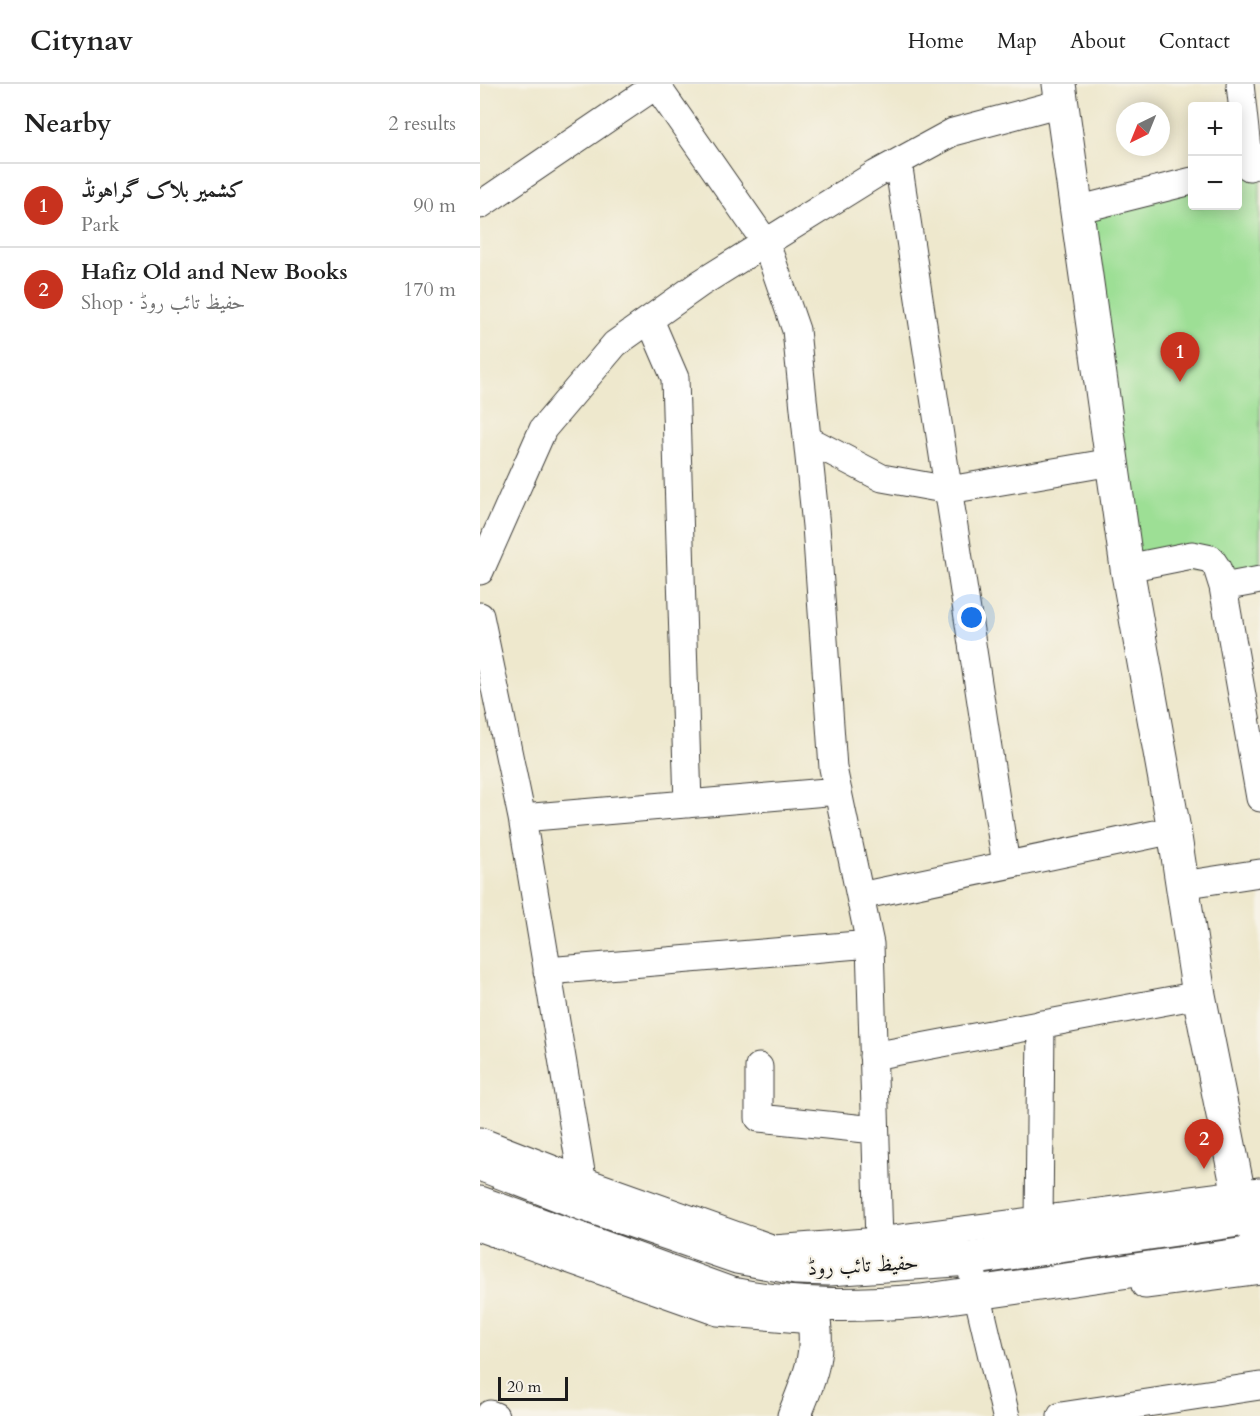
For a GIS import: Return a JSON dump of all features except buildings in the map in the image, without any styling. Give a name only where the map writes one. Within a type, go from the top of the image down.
[{"type":"street","points":[[1240,84],[1249,167]]},
{"type":"street","points":[[480,206],[657,85],[766,243],[796,330],[816,525],[833,768],[870,944],[878,1253],[1040,1221],[1253,1212],[1199,995],[1174,830],[1127,568],[1060,93],[953,132],[898,162],[766,243],[701,283],[615,344],[543,429],[480,571]]},
{"type":"street","points":[[898,162],[1006,865]]},
{"type":"street","points":[[1076,210],[1188,182]]},
{"type":"street","points":[[650,320],[675,378],[688,804]]},
{"type":"street","points":[[807,439],[882,478],[949,490],[1112,462]]},
{"type":"street","points":[[1127,568],[1192,555],[1211,559],[1217,568],[1223,587],[1260,798]]},
{"type":"street","points":[[1223,587],[1260,580]]},
{"type":"street","points":[[480,616],[522,818],[585,1193]]},
{"type":"street","points":[[522,818],[838,791]]},
{"type":"street","points":[[860,896],[1174,830]]},
{"type":"street","points":[[1182,885],[1260,873]]},
{"type":"street","points":[[547,971],[870,944]]},
{"type":"street","points":[[873,1056],[1199,995]]},
{"type":"street","points":[[1040,1221],[1041,1024]]},
{"type":"street","points":[[759,1067],[759,1118],[875,1130]]},
{"type":"street","points":[[480,1141],[585,1193]]},
{"type":"street","name":"حفیظ تائب روڈ","points":[[480,1164],[585,1193],[737,1257],[796,1268],[829,1269],[878,1253],[969,1259],[1253,1212]]},
{"type":"street","name":"حفیظ تائب روڈ","points":[[480,1203],[731,1294],[813,1313],[881,1304],[980,1300],[1260,1252]]},
{"type":"street","points":[[480,1228],[717,1312],[813,1313],[816,1343],[813,1370],[794,1416]]},
{"type":"street","points":[[969,1259],[1006,1416]]},
{"type":"street","points":[[980,1300],[1260,1270]]},
{"type":"street","points":[[1061,1416],[1260,1386]]},
{"type":"green space","points":[[1260,165],[1260,580],[1217,568],[1127,568],[1076,210],[1188,182],[1188,210],[1242,210],[1242,169]]},
{"type":"place","name":"کشمیر بلاک ﮔﺮﺍﮨﻮﻧﮉ","points":[[1180,382]]},
{"type":"place","name":"Hafiz Old and New Books","points":[[1204,1169]]}]
